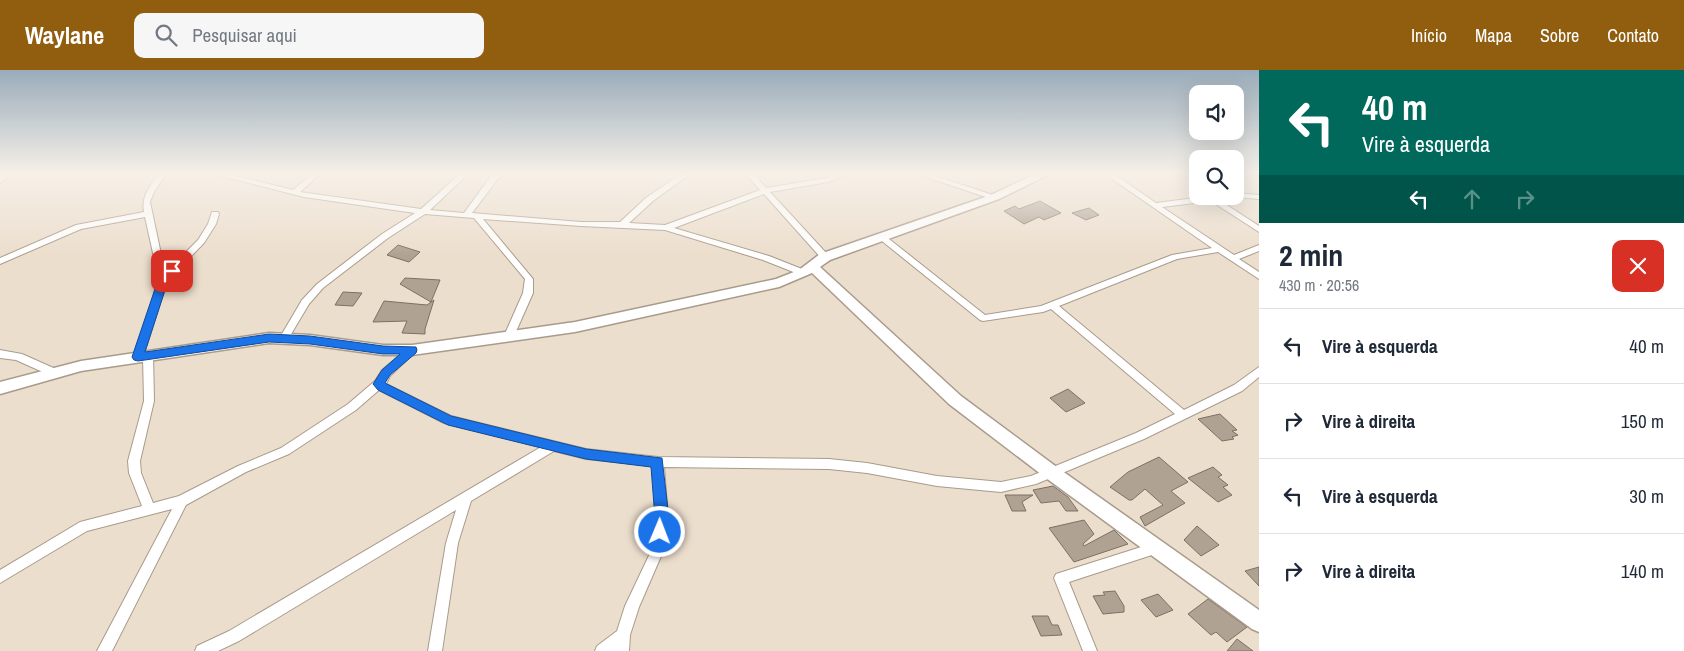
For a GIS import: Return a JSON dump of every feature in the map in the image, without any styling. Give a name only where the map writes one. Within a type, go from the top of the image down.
[{"type":"street","points":[[146,201],[147,214],[163,280],[143,356],[149,401],[134,461],[135,473],[149,509]]},
{"type":"street","points":[[349,201],[423,212],[477,217],[666,228],[766,258],[814,266]]},
{"type":"street","points":[[284,339],[305,302],[320,286],[385,236],[423,212],[435,201]]},
{"type":"street","points":[[466,216],[477,201]]},
{"type":"street","points":[[622,225],[648,201]]},
{"type":"street","points":[[666,228],[737,201]]},
{"type":"street","points":[[773,201],[814,266],[954,400],[1259,622]]},
{"type":"street","points":[[0,388],[81,366],[269,338],[310,340],[383,350],[412,350],[575,327],[779,283],[881,237],[983,201]]},
{"type":"street","points":[[1150,201],[1259,276]]},
{"type":"street","points":[[1156,205],[1189,202]]},
{"type":"street","points":[[1222,205],[1259,230]]},
{"type":"street","points":[[0,261],[79,227],[147,214]]},
{"type":"street","points":[[163,280],[202,239],[214,220],[215,214]]},
{"type":"street","points":[[477,217],[529,279],[528,293],[509,336]]},
{"type":"street","points":[[881,237],[982,318],[1028,313],[1053,306],[1175,257],[1220,249]]},
{"type":"street","points":[[1205,251],[1206,241]]},
{"type":"street","points":[[1233,258],[1259,248]]},
{"type":"street","points":[[1053,306],[1183,415]]},
{"type":"street","points":[[0,578],[84,526],[182,501],[242,469],[285,451],[352,407],[379,384],[386,372],[412,350]]},
{"type":"street","points":[[0,354],[18,357],[54,373]]},
{"type":"street","points":[[379,384],[448,420],[586,454],[658,462],[829,464],[867,468],[936,481],[1001,487],[1032,481],[1140,436],[1238,388],[1259,371]]},
{"type":"street","points":[[202,651],[234,636],[554,445]]},
{"type":"street","points":[[622,651],[622,636],[632,606],[660,547],[662,518],[658,462]]},
{"type":"street","points":[[435,651],[452,543],[466,498]]},
{"type":"street","points":[[104,651],[182,501]]},
{"type":"street","points":[[1090,651],[1061,578],[1157,548]]},
{"type":"street","points":[[602,651],[622,636]]},
{"type":"building","points":[[1040,201],[1061,213],[1044,220],[1039,217],[1024,224],[1004,211],[1015,206],[1019,209]]},
{"type":"building","points":[[1089,208],[1099,215],[1086,220],[1072,213]]},
{"type":"building","points":[[398,245],[420,252],[409,262],[387,255]]},
{"type":"building","points":[[405,278],[440,280],[431,302],[400,284]]},
{"type":"building","points":[[343,292],[362,293],[353,306],[335,305]]},
{"type":"building","points":[[434,300],[425,334],[402,333],[407,321],[373,322],[384,301],[427,305]]},
{"type":"building","points":[[1068,389],[1085,403],[1066,412],[1050,398]]},
{"type":"building","points":[[1220,414],[1237,430],[1232,431],[1238,435],[1232,437],[1234,439],[1222,441],[1198,419]]},
{"type":"building","points":[[1159,457],[1188,482],[1171,491],[1185,503],[1145,526],[1140,517],[1163,505],[1145,489],[1132,500],[1129,500],[1110,487],[1128,472]]},
{"type":"building","points":[[1213,467],[1222,475],[1218,477],[1228,485],[1223,487],[1232,495],[1218,502],[1188,478]]},
{"type":"building","points":[[1053,486],[1068,497],[1078,511],[1066,511],[1059,501],[1041,503],[1033,490]]},
{"type":"building","points":[[1005,495],[1033,495],[1022,502],[1026,511],[1012,511]]},
{"type":"building","points":[[1084,520],[1094,534],[1083,544],[1084,546],[1114,530],[1128,544],[1074,562],[1049,528]]},
{"type":"building","points":[[1197,526],[1219,545],[1201,556],[1184,540]]},
{"type":"building","points":[[1259,567],[1259,586],[1245,571]]},
{"type":"building","points":[[1115,591],[1124,606],[1124,612],[1103,614],[1093,596],[1105,595],[1103,592]]},
{"type":"building","points":[[1158,594],[1173,610],[1156,617],[1141,600]]},
{"type":"building","points":[[1208,599],[1247,627],[1227,642],[1216,632],[1211,635],[1188,614]]},
{"type":"building","points":[[1032,616],[1048,616],[1052,625],[1058,625],[1062,635],[1041,636]]},
{"type":"building","points":[[1237,639],[1253,651],[1227,651]]},
{"type":"route","points":[[172,271],[163,280],[138,357],[269,338],[310,340],[383,350],[412,350],[386,372],[381,379],[380,386],[448,420],[586,454],[626,460],[658,462],[662,518],[660,532]]}]
